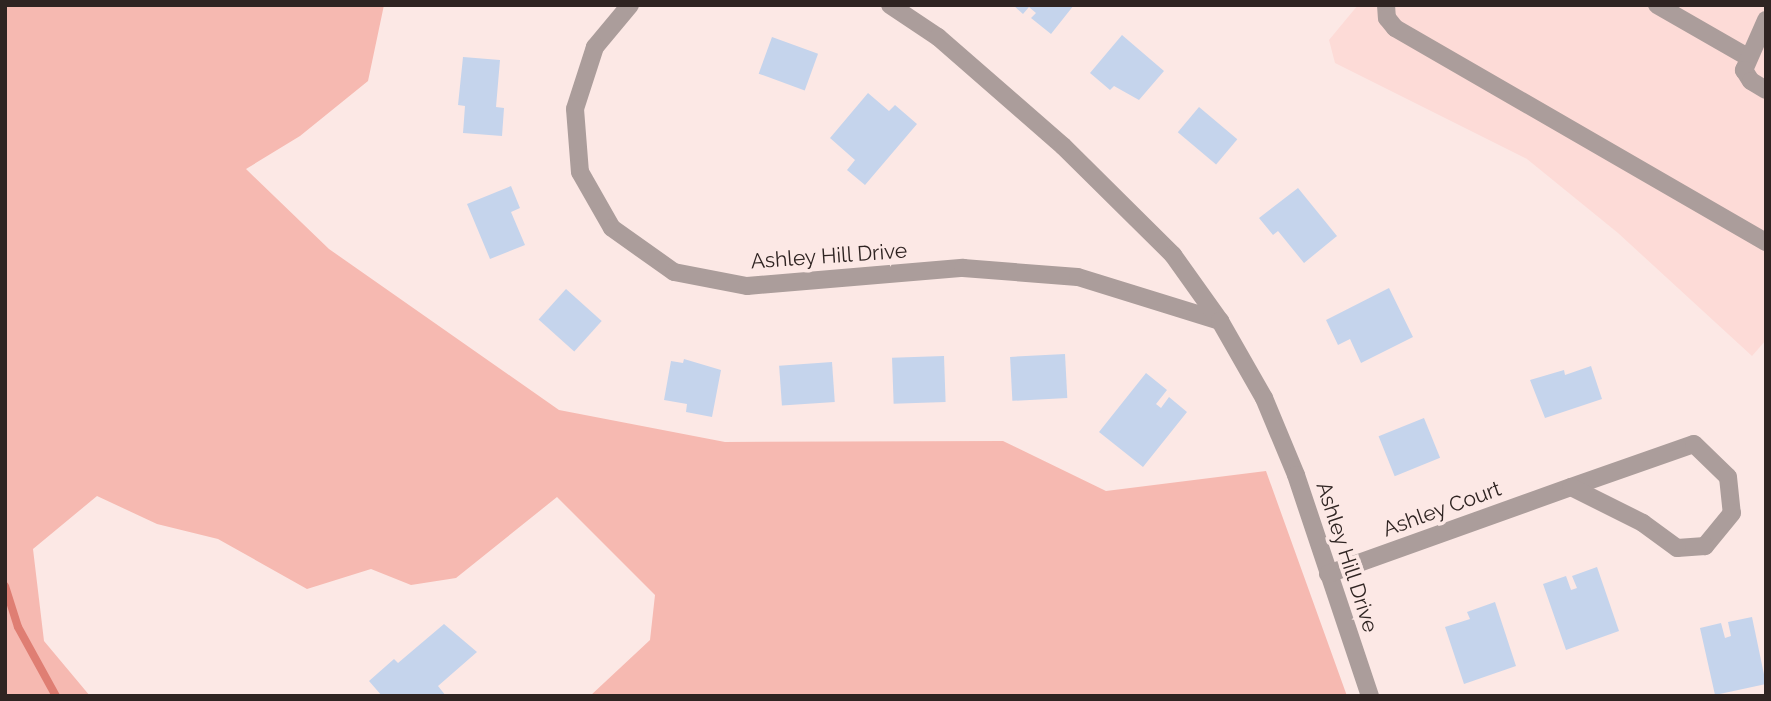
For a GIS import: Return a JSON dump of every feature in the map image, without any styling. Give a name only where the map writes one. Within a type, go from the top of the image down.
[{"type":"street","name":"Ashley Hill Drive","points":[[630,5],[595,47],[575,109],[580,172],[612,228],[674,272],[747,286],[963,268],[1078,277],[1220,321]]},
{"type":"street","name":"Ashley Hill Drive","points":[[890,5],[938,37],[1063,146],[1173,255],[1220,321],[1264,398],[1296,475],[1370,696]]},
{"type":"street","points":[[1386,5],[1387,18],[1395,28],[1766,242]]},
{"type":"street","points":[[1657,5],[1746,56]]},
{"type":"street","points":[[1766,20],[1746,56],[1747,76],[1766,90]]},
{"type":"street","name":"Ashley Court","points":[[1328,574],[1571,487],[1694,444],[1728,477],[1732,513],[1705,546],[1677,548],[1643,523],[1571,487]]},
{"type":"shaded area","points":[[5,5],[384,5],[368,81],[300,136],[246,169],[329,249],[559,410],[725,442],[1003,441],[1106,491],[1266,471],[1347,696],[590,696],[650,640],[655,595],[557,497],[456,578],[411,585],[371,569],[307,589],[218,539],[157,524],[97,496],[33,549],[44,641],[90,696],[5,696]]},
{"type":"shaded area","points":[[1358,5],[1766,5],[1766,340],[1752,356],[1618,233],[1527,159],[1335,63],[1329,40]]},
{"type":"building","points":[[1013,5],[1074,5],[1051,34],[1031,18],[1036,13],[1029,7],[1023,14]]},
{"type":"building","points":[[1122,35],[1164,71],[1139,100],[1114,86],[1110,90],[1090,73]]},
{"type":"building","points":[[772,37],[818,54],[805,90],[759,74]]},
{"type":"building","points":[[463,57],[500,60],[496,107],[504,108],[502,136],[463,133],[465,106],[458,105]]},
{"type":"building","points":[[868,93],[889,111],[895,105],[917,124],[865,185],[847,170],[855,160],[830,138]]},
{"type":"building","points":[[1199,107],[1237,139],[1216,164],[1178,132]]},
{"type":"building","points":[[511,186],[520,208],[511,212],[525,245],[490,259],[467,204]]},
{"type":"building","points":[[1298,188],[1337,236],[1304,263],[1278,231],[1273,235],[1259,218]]},
{"type":"building","points":[[1389,288],[1413,337],[1361,363],[1350,339],[1338,345],[1326,320]]},
{"type":"building","points":[[566,289],[602,321],[574,352],[539,319]]},
{"type":"building","points":[[1065,354],[1067,398],[1012,401],[1010,357]]},
{"type":"building","points":[[944,356],[946,402],[894,404],[892,358]]},
{"type":"building","points":[[684,359],[721,370],[712,417],[686,412],[687,404],[664,400],[671,361],[683,363]]},
{"type":"building","points":[[832,362],[835,402],[782,406],[779,366]]},
{"type":"building","points":[[1591,366],[1602,399],[1545,418],[1530,380],[1564,370],[1565,375]]},
{"type":"building","points":[[1146,373],[1167,390],[1156,404],[1161,408],[1169,397],[1187,412],[1143,467],[1099,432]]},
{"type":"building","points":[[1424,418],[1440,458],[1395,476],[1379,436]]},
{"type":"building","points":[[1597,567],[1619,631],[1566,650],[1543,584],[1566,576],[1571,590],[1577,588],[1572,576]]},
{"type":"building","points":[[1495,602],[1516,666],[1464,684],[1445,627],[1470,619],[1467,612]]},
{"type":"building","points":[[1752,617],[1766,684],[1715,695],[1700,628],[1721,623],[1725,638],[1731,636],[1728,622]]},
{"type":"building","points":[[444,624],[477,652],[438,686],[446,696],[382,696],[369,681],[394,659],[398,663]]},
{"type":"waterway","points":[[5,586],[18,627],[56,696]]}]
